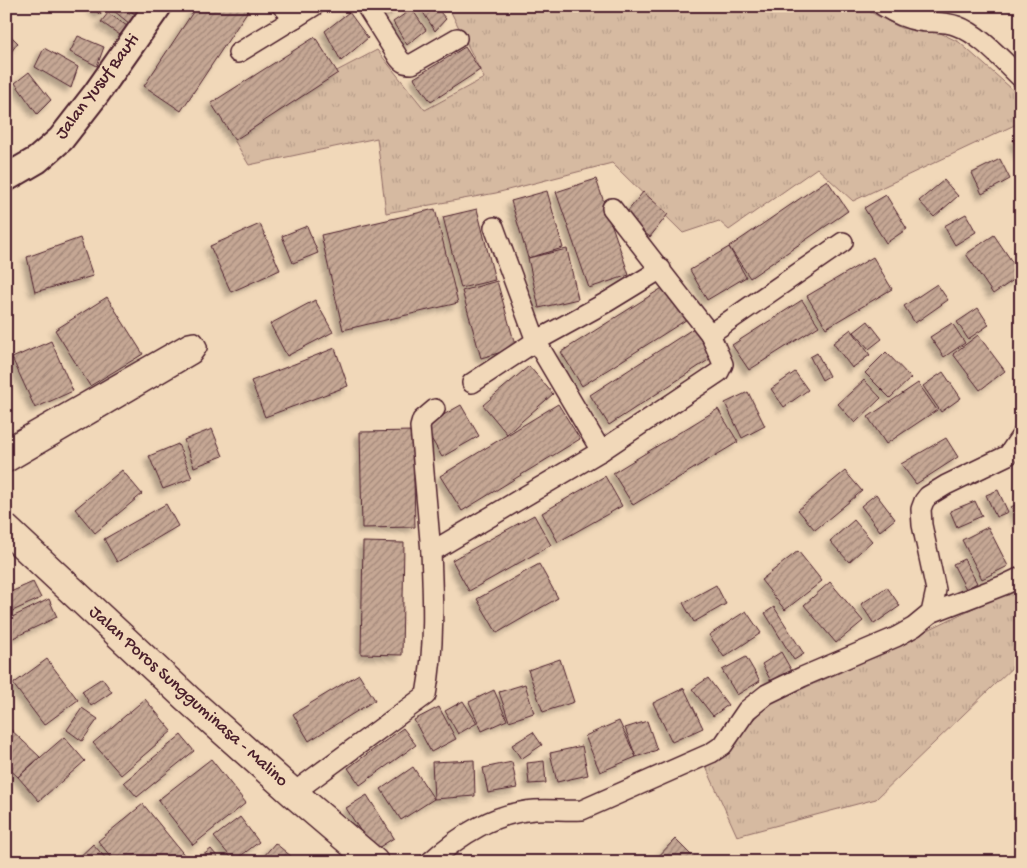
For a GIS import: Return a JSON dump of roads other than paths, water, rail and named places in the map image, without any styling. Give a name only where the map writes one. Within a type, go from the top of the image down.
[{"type":"main road","name":"Jalan Poros Sungguminasa - Malino","points":[[6,529],[190,701],[374,862]]},
{"type":"street","name":"Jalan Yusuf Bauti","points":[[6,178],[37,160],[61,139],[96,94],[158,6]]},
{"type":"street","points":[[238,53],[288,12],[314,6]]},
{"type":"street","points":[[366,6],[401,62],[406,64],[412,64],[457,38]]},
{"type":"street","points":[[883,6],[906,18],[919,22],[944,23],[958,26],[974,36],[1021,78]]},
{"type":"street","points":[[431,552],[602,451],[719,372],[723,364],[710,334],[612,208]]},
{"type":"street","points":[[494,227],[536,341],[602,451]]},
{"type":"street","points":[[710,334],[843,242]]},
{"type":"street","points":[[472,383],[536,341],[661,270]]},
{"type":"street","points":[[6,448],[189,343],[194,342],[197,347],[192,354],[6,463]]},
{"type":"street","points":[[293,793],[426,694],[432,646],[431,552],[420,427],[422,420],[435,409]]},
{"type":"street","points":[[931,613],[936,590],[922,525],[921,509],[924,501],[928,496],[946,485],[1008,455],[1021,436]]},
{"type":"street","points":[[430,862],[445,848],[467,833],[494,819],[513,813],[536,810],[582,810],[711,752],[723,745],[741,717],[757,701],[802,678],[896,637],[914,627],[931,613],[1021,577]]}]
